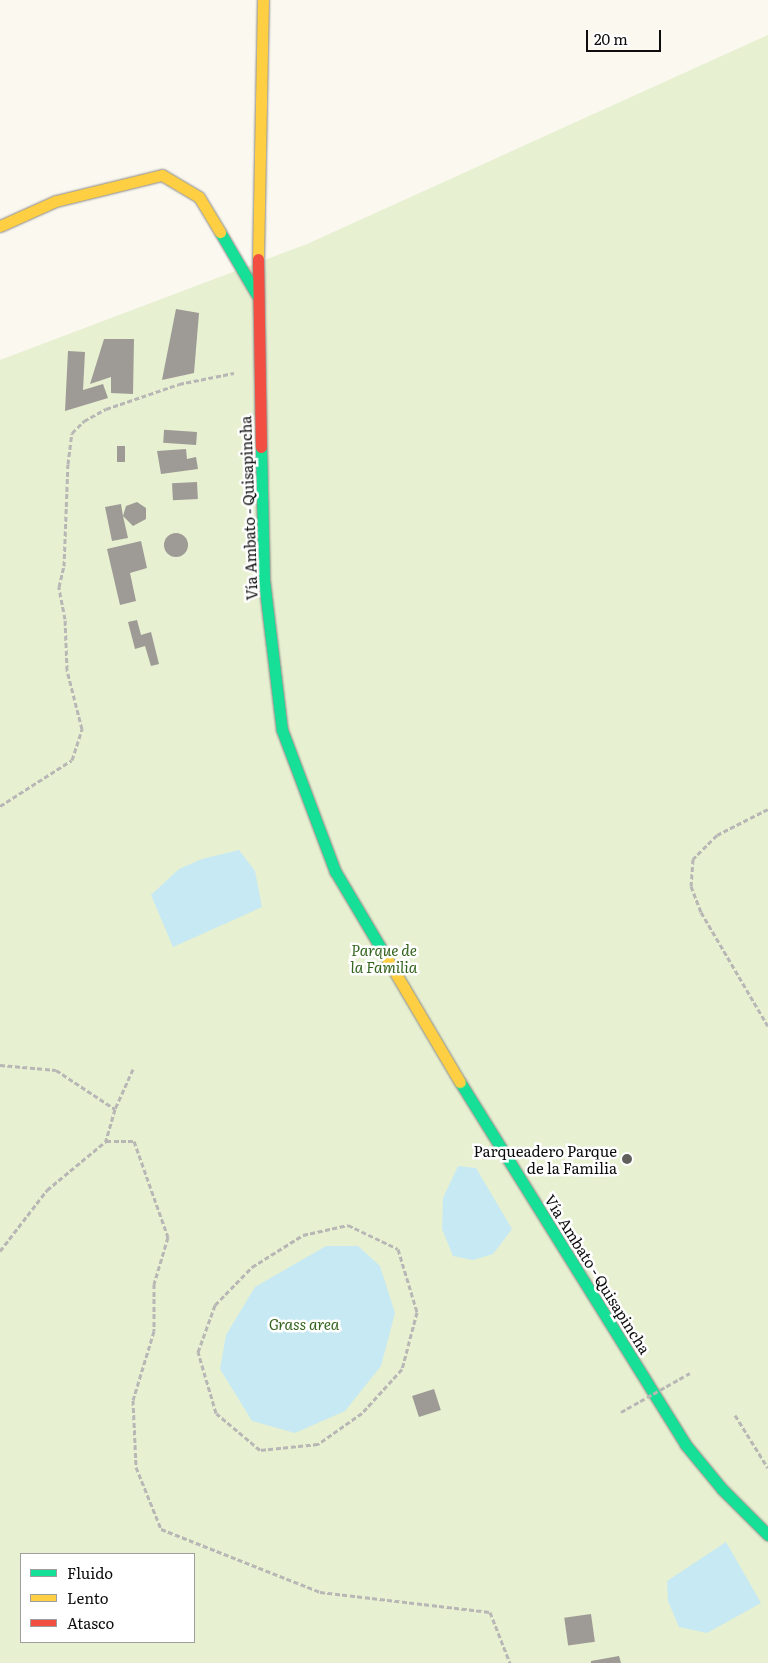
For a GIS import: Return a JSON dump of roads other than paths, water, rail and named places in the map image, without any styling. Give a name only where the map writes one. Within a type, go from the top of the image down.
[{"type":"street","name":"Vía Ambato - Quisapincha","points":[[263,0],[257,295],[264,580],[282,730],[335,871],[444,1055],[685,1444],[722,1489],[768,1534]]},
{"type":"street","points":[[0,226],[56,201],[162,175],[199,197],[257,295]]},
{"type":"water","points":[[239,850],[255,871],[262,907],[173,947],[151,895],[179,869],[202,859]]},
{"type":"water","points":[[458,1166],[476,1168],[512,1229],[493,1254],[473,1260],[453,1256],[442,1229],[443,1198]]},
{"type":"water","points":[[326,1246],[358,1246],[380,1266],[395,1313],[381,1366],[345,1411],[295,1433],[252,1421],[220,1369],[226,1335],[255,1287]]},
{"type":"water","points":[[726,1542],[761,1603],[707,1633],[679,1627],[668,1601],[667,1581]]},
{"type":"place","name":"Parqueadero Parque de la Familia","points":[[627,1159]]},
{"type":"park label","name":"Parque de la Familia","points":[[384,958]]},
{"type":"park label","name":"Grass area","points":[[304,1324]]}]
